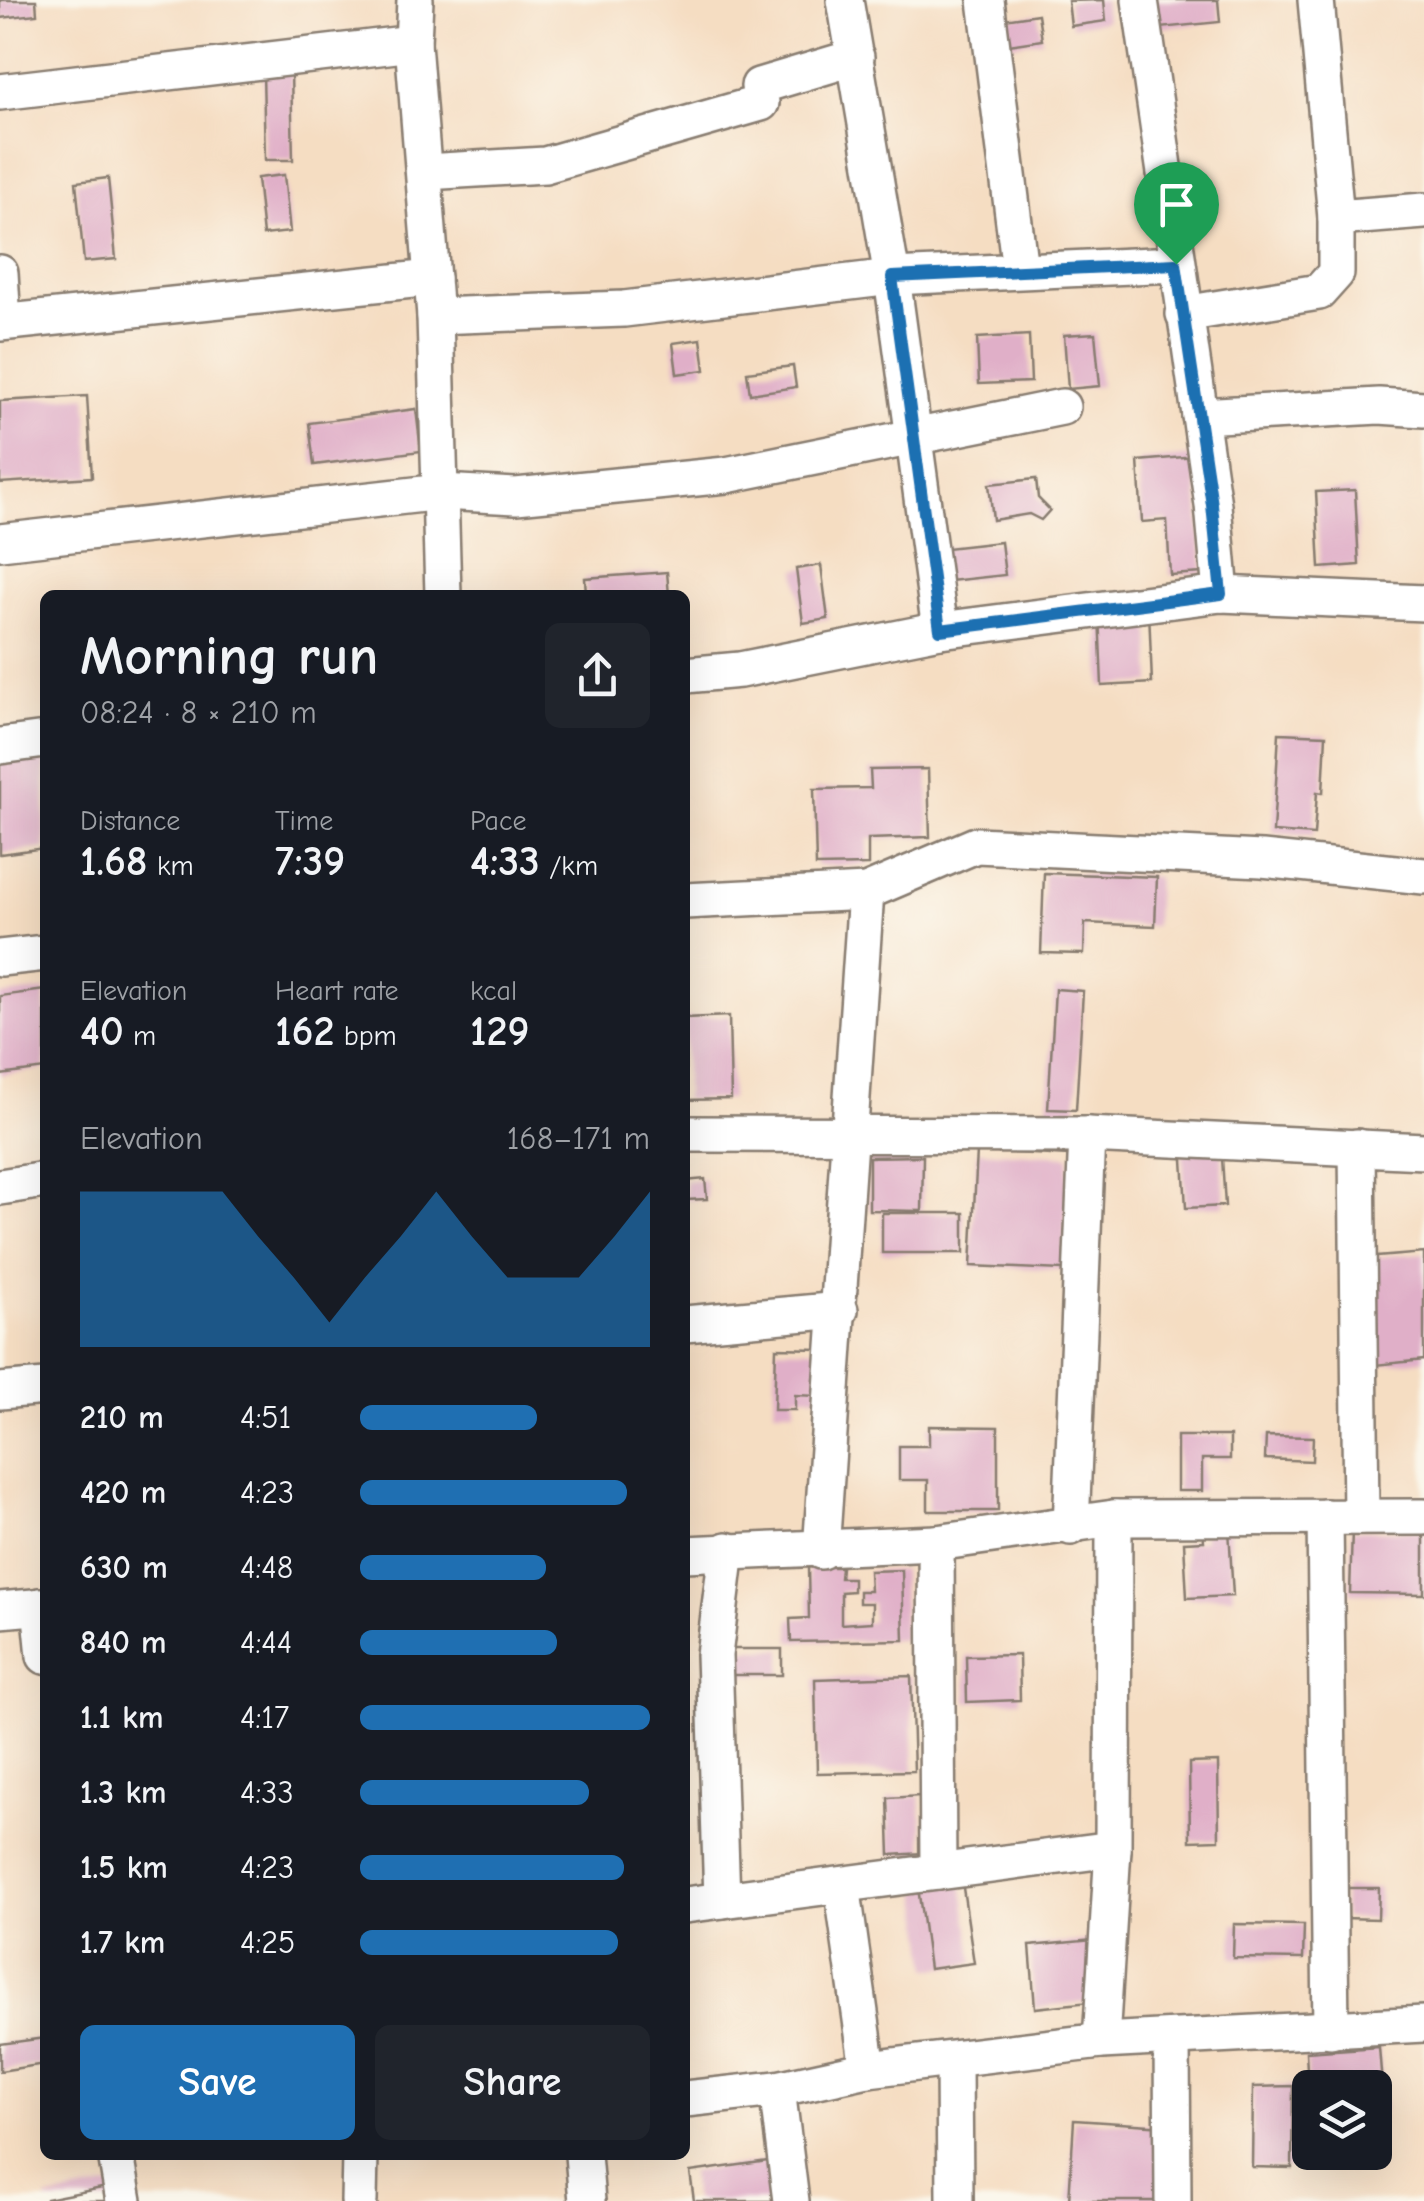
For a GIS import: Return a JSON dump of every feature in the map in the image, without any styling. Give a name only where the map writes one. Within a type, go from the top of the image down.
[{"type":"street","points":[[415,0],[413,44],[435,316],[443,590]]},
{"type":"street","points":[[845,0],[892,277],[940,630]]},
{"type":"street","points":[[986,0],[1020,270]]},
{"type":"street","points":[[1140,0],[1200,416],[1221,594]]},
{"type":"street","points":[[1184,314],[1319,292],[1336,273],[1336,218],[1316,0]]},
{"type":"street","points":[[0,92],[413,44]]},
{"type":"street","points":[[425,172],[545,165],[761,102],[759,86],[856,56]]},
{"type":"street","points":[[1336,218],[1424,211]]},
{"type":"street","points":[[435,316],[624,308],[892,277],[1176,264]]},
{"type":"street","points":[[0,273],[2,323],[432,278]]},
{"type":"street","points":[[1200,416],[1379,406],[1424,408]]},
{"type":"street","points":[[0,542],[442,492],[516,496],[726,475],[1062,407]]},
{"type":"street","points":[[690,675],[740,670],[940,630],[1221,594],[1424,603]]},
{"type":"street","points":[[0,746],[40,741]]},
{"type":"street","points":[[690,901],[866,892],[976,845],[1262,859],[1424,876]]},
{"type":"street","points":[[821,1551],[866,892]]},
{"type":"street","points":[[0,958],[40,954]]},
{"type":"street","points":[[690,1134],[1087,1135],[1424,1151]]},
{"type":"street","points":[[1071,1527],[1087,1135]]},
{"type":"street","points":[[1356,1147],[1361,1517]]},
{"type":"street","points":[[0,1186],[40,1181]]},
{"type":"street","points":[[690,1324],[840,1310]]},
{"type":"street","points":[[0,1391],[40,1387]]},
{"type":"street","points":[[1325,1517],[1331,2030]]},
{"type":"street","points":[[690,1554],[936,1544],[1114,1518],[1424,1517]]},
{"type":"street","points":[[1101,2041],[1113,1850],[1114,1518]]},
{"type":"street","points":[[936,1544],[938,1872]]},
{"type":"street","points":[[722,1900],[714,1655],[727,1550]]},
{"type":"street","points":[[0,1610],[40,1606]]},
{"type":"street","points":[[690,1904],[1113,1850]]},
{"type":"street","points":[[842,1885],[868,2069]]},
{"type":"street","points":[[690,2099],[777,2090],[868,2069],[1101,2041],[1424,2024]]},
{"type":"street","points":[[1172,2040],[1173,2201]]},
{"type":"street","points":[[954,2061],[955,2201]]},
{"type":"street","points":[[777,2090],[791,2201]]},
{"type":"street","points":[[117,2160],[124,2201]]},
{"type":"street","points":[[359,2160],[356,2176],[359,2201]]},
{"type":"street","points":[[584,2160],[588,2201]]},
{"type":"building","points":[[0,0],[36,0],[37,14],[0,18]]},
{"type":"building","points":[[1104,0],[1106,21],[1071,26],[1068,1]]},
{"type":"building","points":[[1148,0],[1218,0],[1220,22],[1151,29]]},
{"type":"building","points":[[1038,14],[1042,40],[1002,46],[998,20]]},
{"type":"building","points":[[263,72],[291,72],[293,160],[265,160]]},
{"type":"building","points":[[284,175],[290,232],[263,235],[257,178]]},
{"type":"building","points":[[108,178],[116,259],[84,262],[76,182]]},
{"type":"building","points":[[1095,333],[1100,386],[1068,389],[1064,335]]},
{"type":"building","points":[[1029,335],[1031,382],[979,384],[977,338]]},
{"type":"building","points":[[701,339],[705,370],[677,374],[673,343]]},
{"type":"building","points":[[793,366],[796,387],[750,394],[747,372]]},
{"type":"building","points":[[87,396],[92,477],[0,483],[0,401]]},
{"type":"building","points":[[416,409],[421,451],[314,465],[309,423]]},
{"type":"building","points":[[1195,456],[1203,573],[1170,575],[1167,520],[1142,522],[1138,461]]},
{"type":"building","points":[[1036,479],[1038,498],[1050,510],[1041,520],[1029,514],[993,520],[989,484]]},
{"type":"building","points":[[1355,490],[1359,565],[1320,568],[1316,492]]},
{"type":"building","points":[[1001,542],[1005,575],[940,582],[937,549]]},
{"type":"building","points":[[821,565],[828,619],[803,623],[796,569]]},
{"type":"building","points":[[667,572],[669,590],[586,590],[585,578]]},
{"type":"building","points":[[1149,610],[1152,683],[1102,686],[1099,613]]},
{"type":"building","points":[[1279,733],[1326,735],[1323,793],[1317,792],[1314,835],[1273,832]]},
{"type":"building","points":[[40,751],[40,849],[0,854],[0,756]]},
{"type":"building","points":[[928,769],[930,837],[868,839],[868,865],[816,866],[814,789],[871,788],[870,770]]},
{"type":"building","points":[[1044,873],[1157,877],[1155,926],[1085,923],[1084,954],[1041,953]]},
{"type":"building","points":[[1055,989],[1083,991],[1076,1110],[1048,1109]]},
{"type":"building","points":[[40,991],[40,1070],[0,1075],[0,996]]},
{"type":"building","points":[[729,1016],[731,1099],[690,1100],[690,1018]]},
{"type":"building","points":[[1221,1141],[1225,1206],[1186,1208],[1182,1143]]},
{"type":"building","points":[[977,1151],[1069,1156],[1063,1270],[971,1266]]},
{"type":"building","points":[[923,1156],[922,1211],[869,1210],[869,1157]]},
{"type":"building","points":[[705,1179],[707,1199],[690,1200],[690,1180]]},
{"type":"building","points":[[882,1213],[964,1213],[964,1253],[882,1253]]},
{"type":"building","points":[[1424,1253],[1424,1360],[1375,1365],[1365,1258]]},
{"type":"building","points":[[776,1348],[820,1349],[818,1396],[795,1395],[795,1410],[774,1410]]},
{"type":"building","points":[[929,1426],[998,1427],[998,1511],[928,1511],[928,1480],[899,1480],[899,1446],[929,1446]]},
{"type":"building","points":[[1177,1436],[1230,1436],[1230,1459],[1202,1459],[1202,1491],[1177,1491]]},
{"type":"building","points":[[1266,1436],[1313,1437],[1312,1461],[1265,1459]]},
{"type":"building","points":[[1229,1529],[1233,1596],[1187,1598],[1184,1542],[1204,1541],[1203,1531]]},
{"type":"building","points":[[1352,1530],[1424,1531],[1424,1594],[1350,1593]]},
{"type":"building","points":[[808,1567],[841,1567],[840,1578],[853,1578],[853,1591],[841,1592],[841,1624],[872,1622],[872,1603],[859,1603],[859,1591],[870,1591],[869,1571],[902,1570],[904,1640],[791,1642],[790,1619],[809,1618]]},
{"type":"building","points":[[732,1649],[782,1649],[782,1675],[732,1675]]},
{"type":"building","points":[[1019,1655],[1020,1700],[967,1702],[966,1656]]},
{"type":"building","points":[[911,1676],[914,1771],[817,1773],[815,1679]]},
{"type":"building","points":[[1218,1762],[1219,1840],[1190,1841],[1189,1763]]},
{"type":"building","points":[[920,1796],[924,1853],[890,1855],[888,1798]]},
{"type":"building","points":[[962,1881],[974,1963],[929,1969],[918,1887]]},
{"type":"building","points":[[1344,1888],[1379,1888],[1378,1919],[1343,1918]]},
{"type":"building","points":[[1234,1924],[1304,1925],[1303,1959],[1233,1958]]},
{"type":"building","points":[[1093,1940],[1099,2001],[1035,2008],[1030,1946]]},
{"type":"building","points":[[40,2039],[40,2065],[0,2071],[0,2044]]},
{"type":"building","points":[[1379,2047],[1381,2070],[1307,2070],[1306,2052]]},
{"type":"building","points":[[1292,2086],[1292,2168],[1252,2167],[1253,2087]]},
{"type":"building","points":[[1074,2120],[1165,2126],[1161,2201],[1069,2201]]},
{"type":"building","points":[[768,2161],[774,2201],[694,2201],[690,2172]]},
{"type":"building","points":[[112,2186],[115,2201],[46,2201],[46,2199]]},
{"type":"route","points":[[1176,264],[1200,416],[1221,594],[940,630],[892,277],[1176,264]]}]
